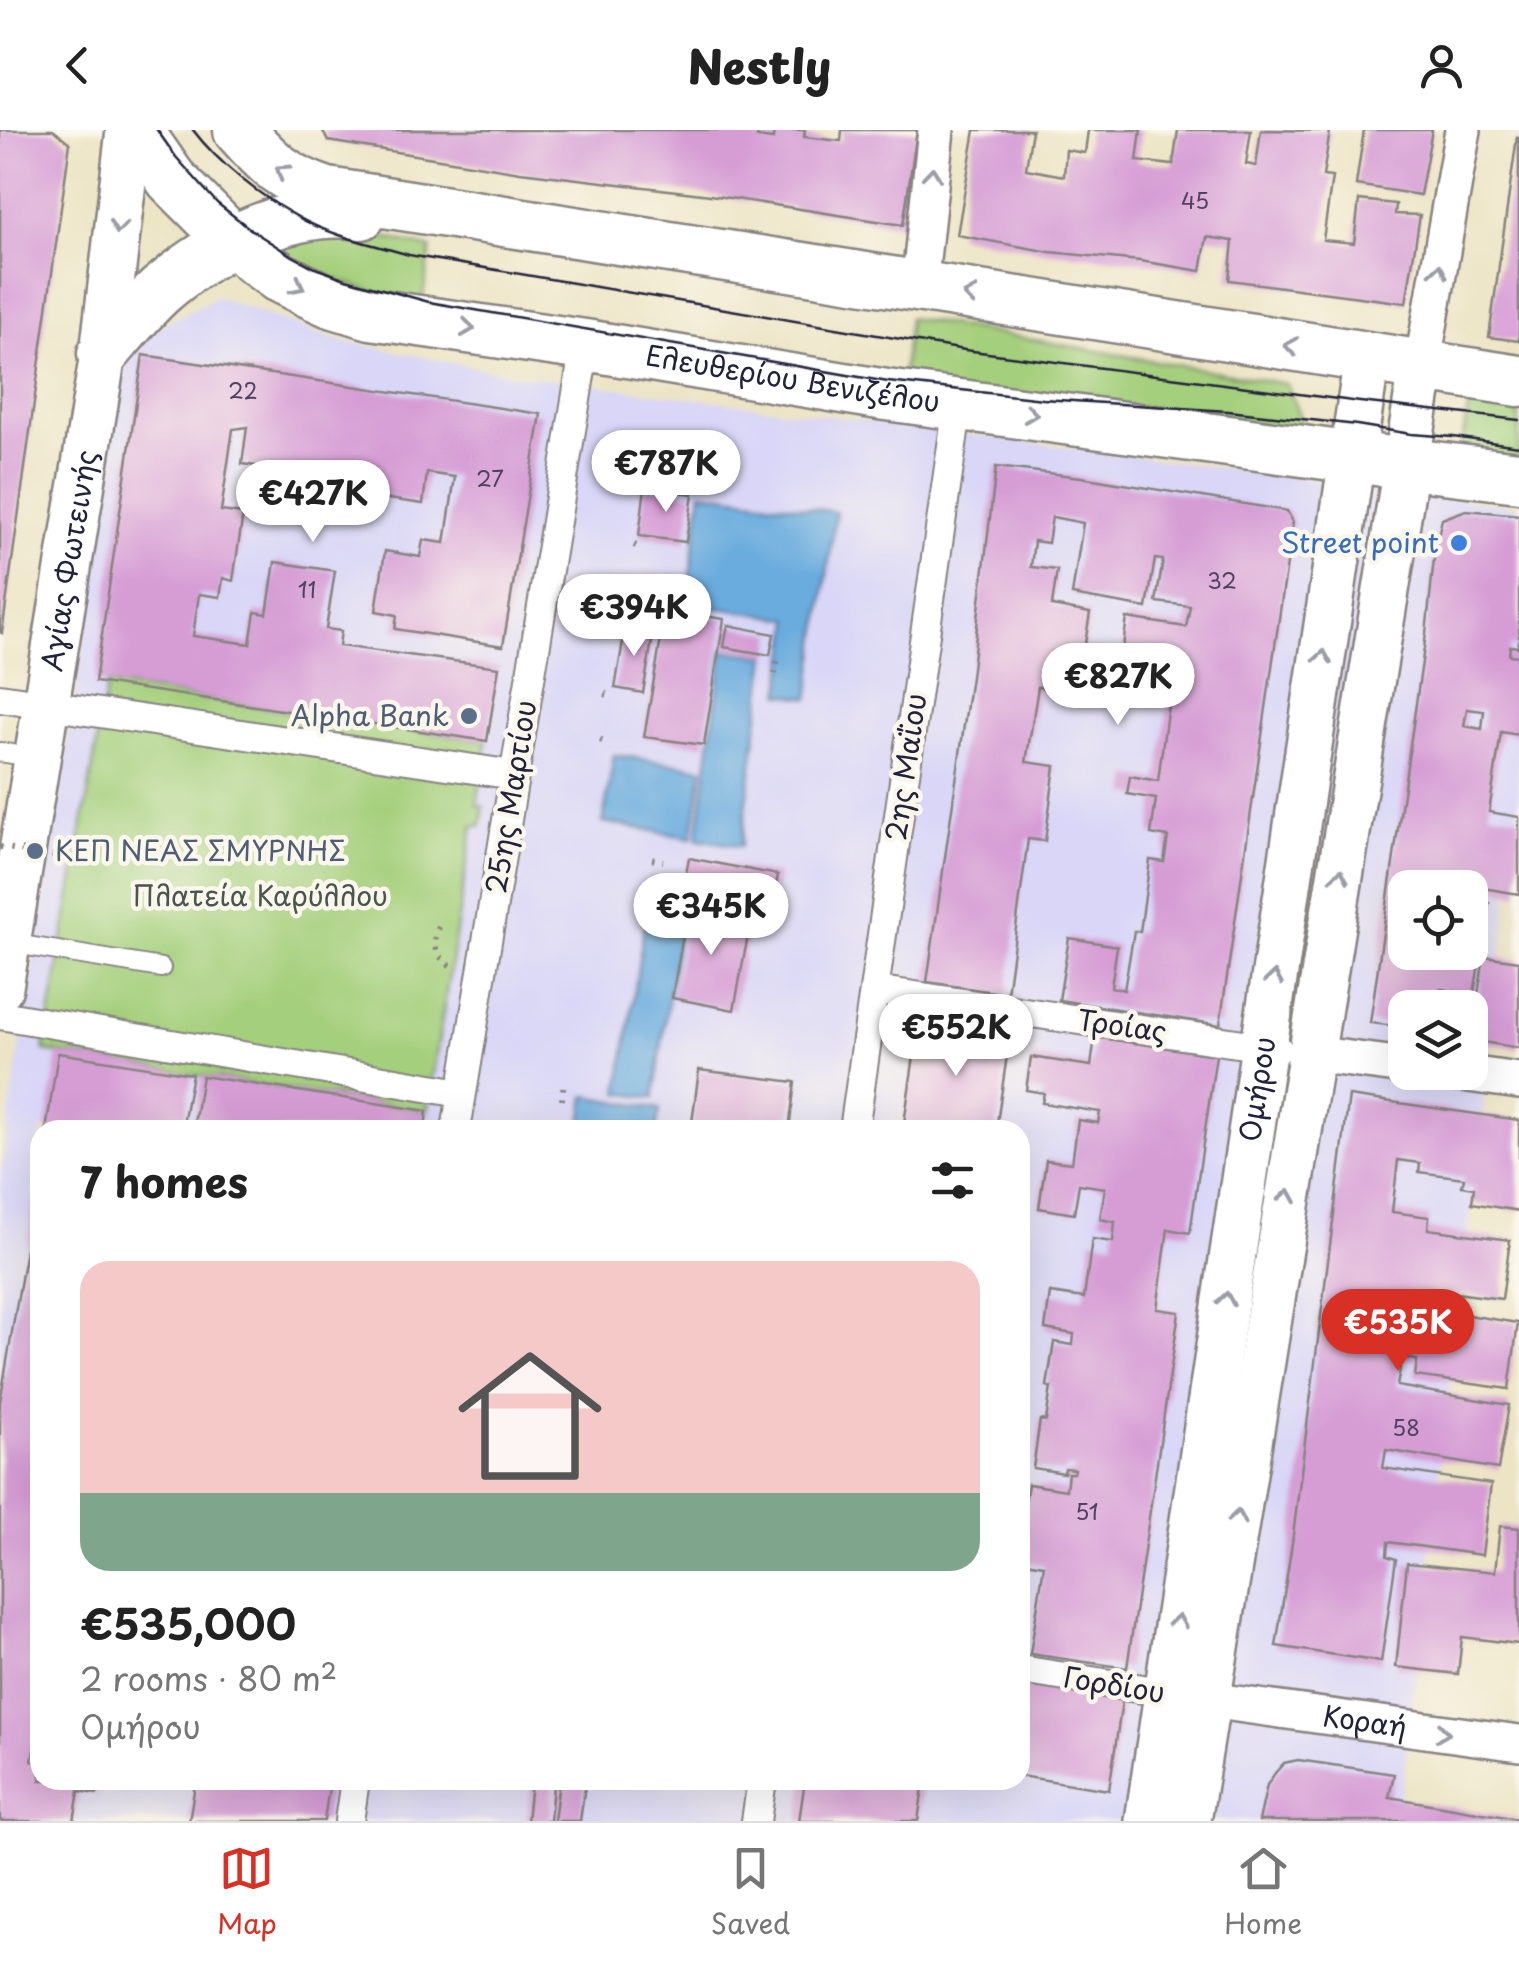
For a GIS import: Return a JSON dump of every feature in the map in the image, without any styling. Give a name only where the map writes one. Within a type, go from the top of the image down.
[{"type":"main road","name":"Ελευθερίου Βενιζέλου","points":[[137,130],[171,179],[233,241],[278,276],[331,302],[372,314],[886,395],[1519,477]]},
{"type":"main road","points":[[239,130],[267,162],[307,187],[327,193],[1519,381]]},
{"type":"main road","points":[[104,354],[165,286],[233,241],[285,220],[320,213],[347,212],[643,260],[697,252]]},
{"type":"street","name":"Αγίας Φωτεινής","points":[[0,987],[18,755],[46,704],[104,354],[129,130]]},
{"type":"street","points":[[918,287],[936,130]]},
{"type":"street","points":[[1422,367],[1463,130]]},
{"type":"street","name":"25ης Μαρτίου","points":[[457,1120],[585,345]]},
{"type":"street","name":"Ομήρου","points":[[1188,1821],[1188,1696],[1264,1047],[1367,358]]},
{"type":"street","name":"Ομήρου","points":[[1148,1821],[1188,1696],[1311,1054],[1422,367]]},
{"type":"street","name":"2ης Μαΐου","points":[[855,1120],[958,404]]},
{"type":"street","points":[[0,698],[514,774]]},
{"type":"street","name":"Τροίας","points":[[874,990],[1311,1054]]},
{"type":"street","points":[[0,1016],[461,1093]]},
{"type":"street","points":[[1311,1054],[1388,1064]]},
{"type":"street","points":[[1488,1077],[1519,1081]]},
{"type":"street","name":"Γορδίου","points":[[1030,1672],[1188,1696]]},
{"type":"street","name":"Κοραή","points":[[1188,1696],[1519,1743]]},
{"type":"street","points":[[349,1821],[354,1790]]},
{"type":"street","points":[[756,1821],[761,1790]]},
{"type":"lane","points":[[4,942],[161,968]]},
{"type":"path","points":[[774,674],[778,658]]},
{"type":"path","points":[[0,847],[76,859]]},
{"type":"path","points":[[652,859],[663,861]]},
{"type":"path","points":[[689,904],[691,885]]},
{"type":"path","points":[[439,927],[434,942],[436,952],[451,966]]},
{"type":"path","points":[[562,1100],[564,1080]]},
{"type":"shaded area","points":[[216,297],[334,339],[504,373],[1519,507],[1519,804],[1488,1065],[1488,990],[1388,990],[1388,1090],[1485,1090],[1398,1821],[0,1821],[0,1176],[127,353],[133,340]]},
{"type":"green space","points":[[337,225],[431,249],[421,308],[275,259],[282,238]]},
{"type":"green space","points":[[909,318],[1287,384],[1307,436],[901,388]]},
{"type":"green space","points":[[1469,402],[1519,409],[1519,468],[1459,461]]},
{"type":"green space","name":"Πλατεία Καρύλλου","points":[[107,684],[487,741],[477,805],[484,807],[481,826],[473,826],[427,1111],[44,1051]]},
{"type":"water","points":[[702,492],[836,512],[809,698],[781,694],[791,619],[686,603]]},
{"type":"water","points":[[723,651],[767,656],[741,846],[697,839]]},
{"type":"water","points":[[614,755],[703,768],[692,838],[603,822]]},
{"type":"water","points":[[651,880],[685,886],[654,1098],[619,1093]]},
{"type":"water","points":[[586,1096],[660,1109],[658,1120],[582,1120]]},
{"type":"building","points":[[0,130],[53,130],[70,143],[2,633],[0,632]]},
{"type":"building","points":[[322,130],[758,130],[757,137],[773,139],[774,130],[805,130],[804,137],[841,141],[842,130],[917,130],[903,225],[328,141]]},
{"type":"building","points":[[975,130],[1032,130],[1026,169],[1064,176],[1066,150],[1085,153],[1088,130],[1141,130],[1137,161],[1173,165],[1178,130],[1251,130],[1246,164],[1256,166],[1261,130],[1330,131],[1323,176],[1332,177],[1323,240],[1354,243],[1359,200],[1396,204],[1395,214],[1420,215],[1406,303],[1229,280],[1233,241],[1207,237],[1201,271],[1050,252],[957,235]]},
{"type":"building","points":[[1364,130],[1432,130],[1420,195],[1356,185]]},
{"type":"building","points":[[1519,138],[1519,341],[1489,337]]},
{"type":"building","points":[[143,355],[541,414],[503,646],[395,629],[397,615],[376,611],[385,551],[420,557],[423,540],[445,543],[455,477],[427,473],[423,504],[293,485],[294,472],[242,464],[247,427],[233,429],[221,511],[243,514],[233,581],[223,578],[220,597],[199,594],[193,636],[250,644],[255,612],[267,614],[275,562],[335,571],[326,629],[341,631],[339,646],[499,667],[487,741],[95,682]]},
{"type":"building","points":[[996,467],[1287,511],[1293,522],[1220,1025],[1059,1000],[1069,938],[1117,946],[1111,987],[1124,990],[1134,931],[1140,932],[1150,860],[1164,862],[1168,837],[1151,834],[1156,799],[1127,794],[1130,776],[1158,781],[1168,704],[1116,697],[1127,618],[1186,627],[1190,606],[1156,602],[1163,560],[1155,559],[1147,608],[1072,595],[1083,523],[1052,517],[1048,543],[1034,541],[1031,567],[1057,570],[1052,606],[1090,613],[1077,693],[1038,687],[1026,762],[1055,766],[1045,841],[1028,839],[1007,994],[927,982],[971,677]]},
{"type":"building","points":[[645,487],[693,494],[686,542],[639,536]]},
{"type":"building","points":[[1466,510],[1519,515],[1519,639],[1518,647],[1510,646],[1509,655],[1519,656],[1519,735],[1501,732],[1489,812],[1519,817],[1519,894],[1488,889],[1488,870],[1392,870],[1442,519]],"holes":[[[1467,709],[1484,711],[1482,729],[1464,726]]]},
{"type":"building","points":[[666,610],[724,619],[704,745],[644,737]]},
{"type":"building","points":[[626,624],[654,629],[643,693],[615,688]]},
{"type":"building","points":[[728,625],[774,634],[770,655],[724,647]]},
{"type":"building","points":[[689,858],[778,875],[773,902],[684,884]]},
{"type":"building","points":[[1388,898],[1388,970],[1478,970],[1475,990],[1388,990],[1388,1025],[1370,1023]]},
{"type":"building","points":[[688,907],[751,919],[734,1010],[672,998]]},
{"type":"building","points":[[1488,957],[1519,961],[1519,1048],[1488,1043],[1488,990],[1479,990],[1482,970],[1488,970]]},
{"type":"building","points":[[919,1022],[1010,1035],[997,1120],[904,1120]]},
{"type":"building","points":[[1095,1037],[1216,1055],[1190,1233],[1168,1229],[1157,1309],[1179,1312],[1127,1668],[1030,1654],[1044,1565],[1030,1563],[1030,1484],[1066,1490],[1068,1473],[1075,1469],[1065,1468],[1064,1473],[1033,1468],[1040,1420],[1046,1421],[1054,1342],[1073,1345],[1074,1334],[1045,1329],[1050,1293],[1084,1298],[1092,1239],[1113,1242],[1115,1222],[1100,1219],[1105,1188],[1079,1184],[1074,1214],[1039,1208],[1046,1160],[1072,1163],[1078,1120],[1098,1123],[1100,1112],[1042,1103],[1044,1093],[1026,1090],[1031,1057],[1091,1066]]},
{"type":"building","points":[[58,1053],[192,1074],[184,1120],[48,1120]]},
{"type":"building","points":[[699,1070],[795,1082],[790,1120],[692,1120]]},
{"type":"building","points":[[202,1076],[427,1111],[426,1120],[195,1120]]},
{"type":"building","points":[[1349,1096],[1519,1120],[1519,1211],[1472,1203],[1474,1188],[1462,1186],[1464,1178],[1419,1172],[1420,1163],[1398,1160],[1392,1212],[1429,1217],[1428,1229],[1510,1240],[1502,1299],[1433,1290],[1430,1309],[1518,1323],[1509,1389],[1415,1376],[1417,1360],[1402,1358],[1397,1386],[1509,1405],[1498,1469],[1386,1450],[1383,1468],[1491,1484],[1482,1555],[1388,1542],[1387,1556],[1396,1559],[1381,1662],[1276,1646]]},
{"type":"building","points":[[30,1226],[30,1790],[98,1790],[97,1794],[79,1791],[74,1821],[0,1821],[0,1402]]},
{"type":"building","points":[[1500,1526],[1519,1528],[1519,1644],[1462,1637],[1458,1674],[1396,1667],[1407,1563],[1495,1572]]},
{"type":"building","points":[[1030,1680],[1123,1694],[1109,1790],[1030,1778]]},
{"type":"building","points":[[1298,1760],[1394,1774],[1389,1797],[1518,1821],[1259,1821],[1267,1785],[1284,1763]]},
{"type":"building","points":[[194,1790],[329,1790],[324,1821],[189,1821]]},
{"type":"building","points":[[530,1790],[553,1790],[550,1821],[527,1821]]},
{"type":"building","points":[[558,1790],[584,1790],[580,1821],[554,1821]]},
{"type":"building","points":[[804,1790],[923,1790],[918,1821],[799,1821]]},
{"type":"tram line","points":[[157,130],[217,203],[287,253],[346,279],[429,302],[888,382],[1043,399],[1228,411],[1519,446]]},
{"type":"tram line","points":[[193,130],[240,178],[296,216],[337,234],[409,255],[965,350],[1519,420]]},
{"type":"place","name":"Street point","points":[[1459,543]]},
{"type":"place","name":"Alpha Bank","points":[[469,716]]},
{"type":"place","name":"ΚΕΠ ΝΕΑΣ ΣΜΥΡΝΗΣ","points":[[35,851]]}]
